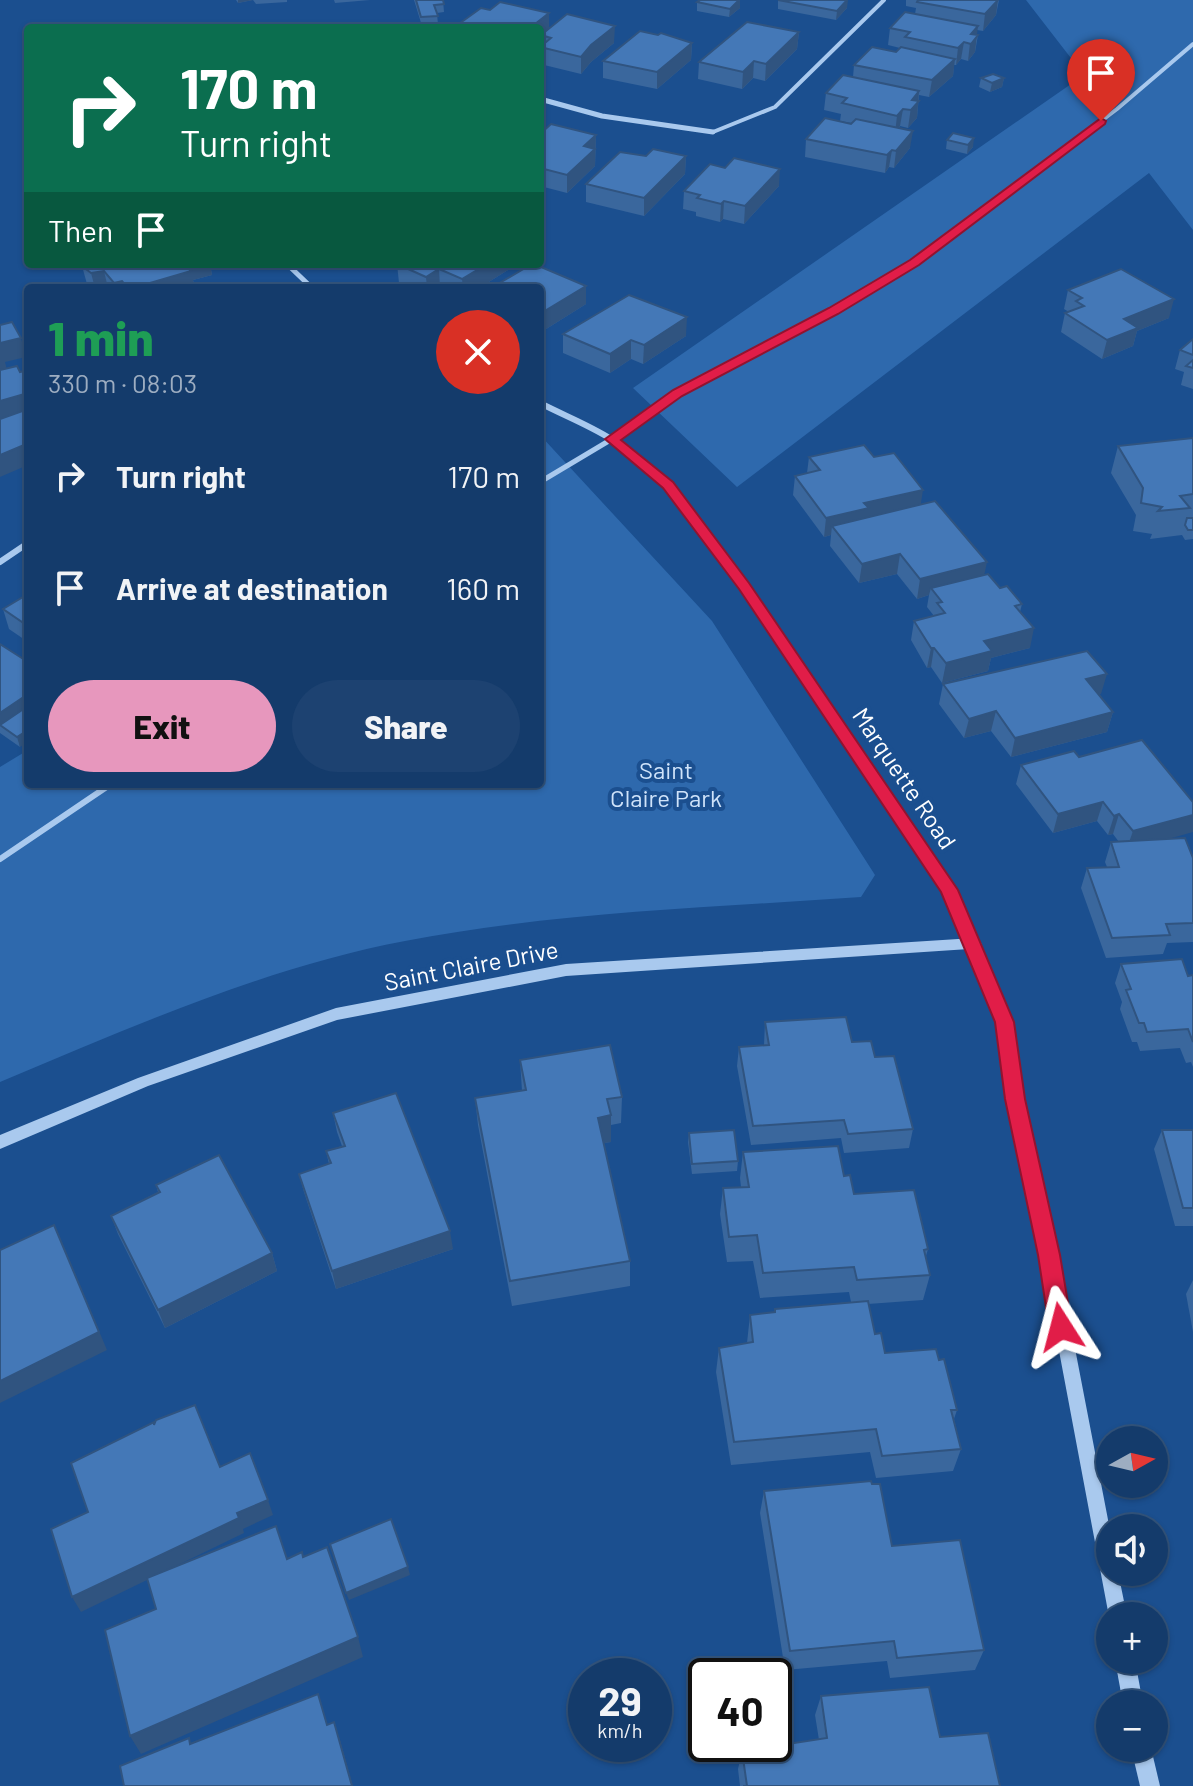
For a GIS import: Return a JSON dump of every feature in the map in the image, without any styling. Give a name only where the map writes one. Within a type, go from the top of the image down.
[{"type":"street","points":[[544,100],[602,116],[713,132]]},
{"type":"street","points":[[291,268],[308,284]]},
{"type":"street","name":"Marquette Road","points":[[544,405],[612,439],[668,485],[744,586],[941,877],[974,943],[1005,1022],[1015,1099],[1049,1255],[1114,1602]]},
{"type":"street","points":[[0,562],[24,546]]},
{"type":"street","name":"Saint Claire Drive","points":[[0,1142],[143,1082],[336,1014],[566,970],[974,943]]},
{"type":"street","points":[[1144,1762],[1150,1786]]},
{"type":"lane","points":[[713,132],[775,107],[884,0]]},
{"type":"lane","points":[[544,480],[612,439],[678,393],[847,304],[914,263],[1117,109],[1193,44]]},
{"type":"lane","points":[[0,859],[105,788]]},
{"type":"green space","points":[[1026,0],[1193,0],[1193,230],[1149,173],[737,487],[633,388],[1084,75]]},
{"type":"green space","name":"Saint Claire Park","points":[[544,439],[712,621],[875,875],[861,897],[518,923],[352,953],[199,1001],[0,1082],[0,767],[24,752],[24,788],[544,788]]},
{"type":"building","points":[[416,0],[443,0],[444,4],[434,5],[438,16],[421,17]]},
{"type":"building","points":[[739,0],[730,9],[697,2]]},
{"type":"building","points":[[778,0],[847,0],[837,11]]},
{"type":"building","points":[[918,0],[998,0],[985,14]]},
{"type":"building","points":[[500,2],[549,13],[535,24],[459,24],[481,8],[490,10]]},
{"type":"building","points":[[905,12],[978,26],[971,34],[978,35],[971,44],[964,42],[958,48],[905,37],[910,32],[890,28]]},
{"type":"building","points":[[567,14],[615,26],[581,57],[544,48],[544,44],[551,38],[544,36],[544,33]]},
{"type":"building","points":[[747,22],[799,32],[766,64],[754,61],[743,72],[699,62]]},
{"type":"building","points":[[640,31],[661,33],[692,43],[657,72],[603,61]]},
{"type":"building","points":[[872,47],[896,52],[901,47],[955,59],[932,80],[854,65]]},
{"type":"building","points":[[993,74],[1004,78],[992,83],[981,78]]},
{"type":"building","points":[[843,75],[919,91],[912,100],[919,101],[911,110],[903,109],[897,116],[842,103],[847,98],[826,93]]},
{"type":"building","points":[[825,118],[851,124],[856,119],[913,131],[896,151],[892,150],[887,155],[806,139]]},
{"type":"building","points":[[551,124],[596,135],[584,146],[595,149],[567,175],[544,169],[544,130]]},
{"type":"building","points":[[953,133],[974,138],[968,145],[947,140]]},
{"type":"building","points":[[653,149],[686,156],[644,198],[586,184],[620,152],[646,156]]},
{"type":"building","points":[[734,158],[780,169],[745,206],[724,201],[721,204],[684,191],[710,164],[725,168]]},
{"type":"building","points":[[85,268],[188,268],[191,271],[147,284],[114,283],[104,271],[91,273]]},
{"type":"building","points":[[406,268],[480,268],[462,279],[439,269],[426,277]]},
{"type":"building","points":[[525,268],[543,268],[586,286],[544,311],[544,284],[498,284]]},
{"type":"building","points":[[1121,269],[1174,299],[1124,319],[1138,328],[1107,340],[1065,313],[1084,306],[1076,301],[1082,298],[1068,290]]},
{"type":"building","points":[[629,295],[687,317],[644,345],[631,340],[610,354],[563,334]]},
{"type":"building","points":[[12,322],[21,338],[0,343],[0,325]]},
{"type":"building","points":[[1193,339],[1193,355],[1180,350]]},
{"type":"building","points":[[17,366],[20,372],[24,371],[24,394],[0,401],[0,370]]},
{"type":"building","points":[[24,410],[24,445],[0,455],[0,419]]},
{"type":"building","points":[[1193,438],[1193,494],[1180,496],[1190,508],[1158,511],[1162,507],[1141,503],[1143,488],[1118,446]]},
{"type":"building","points":[[864,445],[874,457],[894,453],[923,490],[864,503],[869,508],[826,518],[795,476],[820,470],[809,457]]},
{"type":"building","points":[[935,501],[987,562],[920,579],[900,554],[862,564],[832,526]]},
{"type":"building","points":[[1187,518],[1193,518],[1193,530],[1188,530],[1185,525]]},
{"type":"building","points":[[988,574],[1000,588],[1007,586],[1022,604],[1015,606],[1034,628],[984,641],[992,651],[946,663],[931,648],[914,621],[945,613],[937,603],[942,602],[931,588]]},
{"type":"building","points":[[24,596],[24,623],[3,609]]},
{"type":"building","points":[[0,644],[24,659],[24,697],[0,713]]},
{"type":"building","points":[[1087,651],[1107,674],[1086,679],[1113,712],[1015,738],[996,711],[969,719],[943,684]]},
{"type":"building","points":[[24,709],[24,733],[17,737],[0,725]]},
{"type":"building","points":[[1142,740],[1193,802],[1193,815],[1133,831],[1119,814],[1114,816],[1103,802],[1058,814],[1021,765],[1074,751],[1079,757]]},
{"type":"building","points":[[1185,838],[1193,858],[1193,923],[1166,924],[1170,935],[1112,938],[1087,868],[1119,867],[1111,842]]},
{"type":"building","points":[[1182,959],[1188,976],[1193,975],[1193,1042],[1188,1029],[1147,1032],[1144,1023],[1139,1023],[1126,990],[1131,989],[1121,964]]},
{"type":"building","points":[[846,1017],[852,1042],[871,1041],[875,1057],[894,1056],[913,1129],[848,1134],[844,1120],[753,1126],[739,1047],[769,1045],[765,1022]]},
{"type":"building","points":[[610,1045],[622,1097],[607,1099],[611,1115],[598,1118],[630,1261],[510,1281],[475,1098],[526,1090],[520,1060]]},
{"type":"building","points":[[396,1093],[450,1231],[332,1271],[299,1174],[331,1163],[326,1151],[345,1146],[333,1113]]},
{"type":"building","points":[[734,1130],[738,1161],[692,1164],[689,1133]]},
{"type":"building","points":[[1162,1130],[1193,1130],[1193,1208],[1183,1208]]},
{"type":"building","points":[[838,1146],[844,1176],[850,1175],[854,1194],[914,1190],[928,1249],[924,1250],[930,1275],[857,1280],[854,1267],[763,1273],[757,1235],[729,1237],[723,1188],[749,1187],[743,1152]]},
{"type":"building","points":[[219,1155],[272,1253],[158,1310],[111,1216],[160,1192],[156,1185]]},
{"type":"building","points":[[54,1225],[99,1332],[0,1381],[0,1250]]},
{"type":"building","points":[[868,1301],[875,1334],[881,1333],[885,1353],[936,1349],[939,1360],[944,1359],[957,1410],[951,1410],[961,1449],[882,1456],[876,1429],[734,1442],[719,1348],[753,1342],[750,1315],[775,1312],[775,1309]]},
{"type":"building","points":[[195,1405],[220,1467],[250,1453],[268,1500],[237,1513],[239,1518],[72,1597],[51,1529],[88,1512],[71,1463],[154,1422],[154,1425],[156,1420]]},
{"type":"building","points":[[871,1481],[872,1484],[880,1484],[892,1546],[960,1540],[984,1650],[897,1658],[894,1641],[790,1651],[764,1491]]},
{"type":"building","points":[[391,1519],[408,1567],[346,1593],[330,1544]]},
{"type":"building","points":[[276,1526],[287,1559],[302,1552],[303,1557],[327,1547],[358,1637],[130,1736],[105,1630],[156,1609],[147,1578]]},
{"type":"building","points":[[929,1687],[940,1737],[988,1733],[1000,1786],[747,1786],[744,1762],[792,1762],[792,1743],[827,1738],[821,1696]]},
{"type":"building","points":[[318,1694],[327,1725],[334,1722],[352,1786],[124,1786],[120,1766],[189,1738],[190,1744]]},
{"type":"route","points":[[1061,1327],[1049,1255],[1015,1099],[1005,1022],[949,890],[744,586],[668,485],[612,439],[678,393],[753,356],[914,263],[1101,121]]}]
